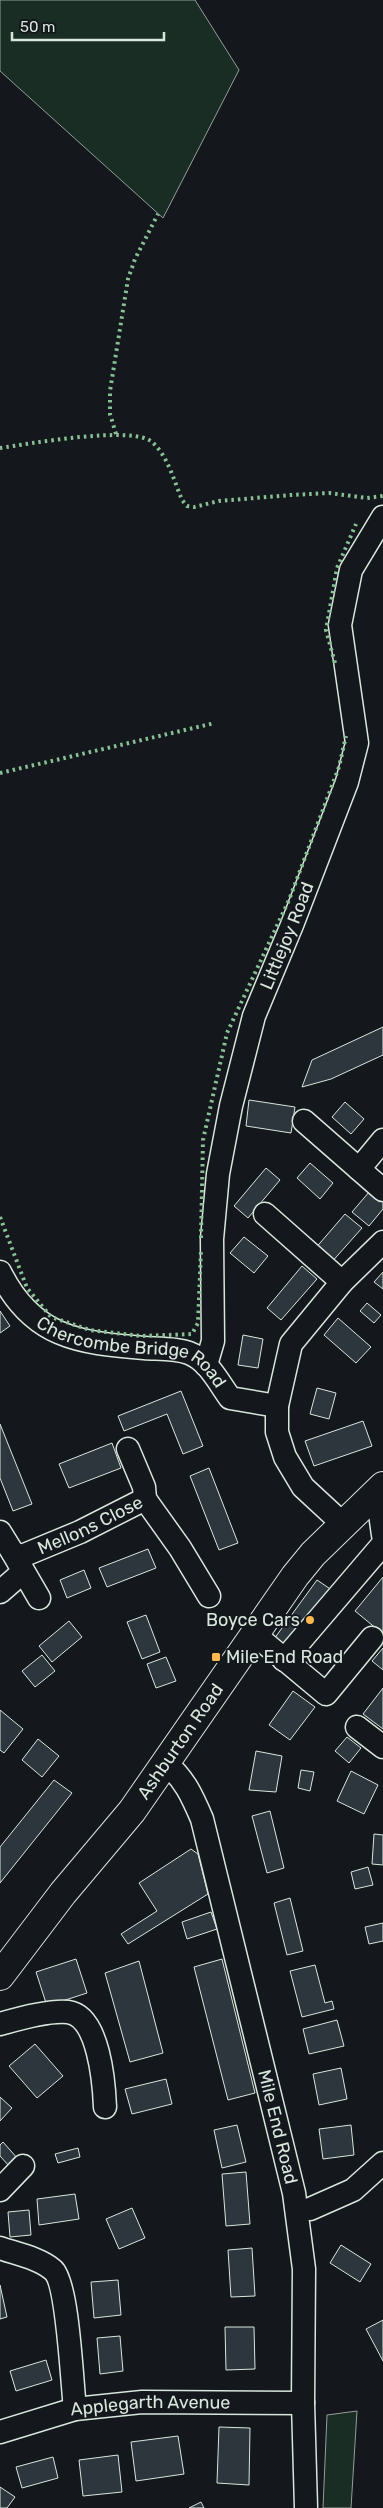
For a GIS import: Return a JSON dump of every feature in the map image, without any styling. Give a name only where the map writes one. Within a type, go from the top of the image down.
[{"type":"main road","name":"Ashburton Road","points":[[0,1976],[63,1892],[132,1811],[295,1576],[313,1554],[380,1489]]},
{"type":"street","name":"Littlejoy Road","points":[[206,1365],[212,1341],[212,1239],[218,1174],[231,1106],[254,1016],[292,925],[347,782],[355,751],[357,743],[340,625],[351,570],[383,517]]},
{"type":"street","points":[[304,1121],[383,1190]]},
{"type":"street","points":[[358,1169],[383,1140]]},
{"type":"street","points":[[265,1214],[342,1282]]},
{"type":"street","points":[[343,1524],[303,1487],[285,1457],[277,1432],[277,1406],[291,1344],[342,1282],[383,1242]]},
{"type":"street","name":"Chercombe Bridge Road","points":[[0,1272],[20,1303],[50,1329],[75,1340],[190,1353],[206,1365],[230,1398],[277,1406]]},
{"type":"street","name":"Mellons Close","points":[[18,1562],[22,1556],[33,1553],[145,1499],[144,1487],[128,1449]]},
{"type":"street","points":[[380,1489],[383,1535]]},
{"type":"street","points":[[145,1499],[180,1548],[210,1596]]},
{"type":"street","name":"Mellons Close","points":[[0,1532],[39,1598]]},
{"type":"street","points":[[284,1660],[383,1544]]},
{"type":"street","points":[[0,1592],[18,1562]]},
{"type":"street","points":[[254,1634],[326,1694],[372,1638]]},
{"type":"street","points":[[357,1727],[383,1747]]},
{"type":"street","name":"Mile End Road","points":[[165,1763],[174,1770],[191,1793],[202,1819],[294,2193],[304,2269],[303,2403],[306,2508]]},
{"type":"street","points":[[0,2024],[29,2016],[69,2012],[80,2018],[93,2034],[103,2080],[105,2106]]},
{"type":"street","points":[[310,2209],[353,2190],[383,2163]]},
{"type":"street","points":[[0,2190],[23,2166]]},
{"type":"street","points":[[0,2248],[40,2262],[54,2271],[60,2281],[66,2306],[75,2409]]},
{"type":"street","name":"Applegarth Avenue","points":[[0,2432],[75,2409],[142,2402],[303,2403]]},
{"type":"green space","points":[[0,0],[195,0],[239,70],[163,218],[0,71]]},
{"type":"green space","points":[[357,2411],[351,2508],[323,2508],[327,2415]]},
{"type":"building","points":[[383,1027],[383,1055],[331,1079],[302,1087],[312,1060]]},
{"type":"building","points":[[249,1100],[295,1107],[291,1133],[246,1126]]},
{"type":"building","points":[[345,1102],[364,1119],[351,1134],[332,1117]]},
{"type":"building","points":[[310,1163],[333,1183],[320,1199],[297,1178]]},
{"type":"building","points":[[266,1168],[280,1180],[248,1218],[234,1206]]},
{"type":"building","points":[[370,1191],[383,1202],[383,1209],[369,1226],[352,1212]]},
{"type":"building","points":[[345,1214],[362,1228],[330,1264],[314,1250]]},
{"type":"building","points":[[244,1237],[268,1256],[254,1273],[230,1253]]},
{"type":"building","points":[[302,1266],[317,1279],[281,1320],[267,1308]]},
{"type":"building","points":[[383,1272],[383,1289],[374,1282]]},
{"type":"building","points":[[367,1303],[381,1315],[374,1323],[360,1311]]},
{"type":"building","points":[[0,1311],[10,1326],[0,1333]]},
{"type":"building","points":[[338,1318],[371,1347],[356,1363],[324,1335]]},
{"type":"building","points":[[243,1335],[263,1339],[258,1368],[238,1365]]},
{"type":"building","points":[[317,1388],[336,1393],[329,1419],[310,1414]]},
{"type":"building","points":[[181,1391],[203,1446],[183,1454],[167,1414],[124,1431],[118,1416]]},
{"type":"building","points":[[363,1421],[372,1446],[314,1466],[305,1441]]},
{"type":"building","points":[[0,1424],[32,1504],[13,1511],[0,1478]]},
{"type":"building","points":[[112,1443],[121,1468],[69,1488],[59,1464]]},
{"type":"building","points":[[209,1468],[238,1543],[219,1550],[190,1476]]},
{"type":"building","points":[[148,1549],[156,1568],[107,1587],[99,1568]]},
{"type":"building","points":[[84,1570],[91,1588],[67,1598],[60,1580]]},
{"type":"building","points":[[383,1577],[383,1634],[355,1611]]},
{"type":"building","name":"Boyce Cars","points":[[317,1580],[348,1601],[300,1660],[274,1639]]},
{"type":"building","points":[[146,1615],[160,1652],[142,1659],[127,1622]]},
{"type":"building","points":[[69,1621],[82,1637],[52,1662],[39,1646]]},
{"type":"building","points":[[383,1648],[383,1670],[372,1661]]},
{"type":"building","points":[[42,1655],[55,1671],[35,1687],[22,1671]]},
{"type":"building","points":[[166,1657],[176,1681],[156,1688],[147,1664]]},
{"type":"building","points":[[383,1688],[383,1729],[363,1714]]},
{"type":"building","points":[[293,1691],[315,1707],[290,1740],[269,1725]]},
{"type":"building","points":[[0,1710],[23,1729],[4,1753],[0,1750]]},
{"type":"building","points":[[347,1737],[361,1748],[349,1763],[335,1751]]},
{"type":"building","points":[[38,1739],[59,1756],[42,1777],[22,1760]]},
{"type":"building","points":[[256,1751],[282,1756],[276,1792],[249,1790]]},
{"type":"building","points":[[301,1770],[314,1772],[310,1791],[298,1788]]},
{"type":"building","points":[[351,1771],[378,1785],[364,1814],[337,1801]]},
{"type":"building","points":[[54,1780],[72,1793],[0,1883],[0,1847]]},
{"type":"building","points":[[270,1811],[284,1868],[267,1873],[252,1816]]},
{"type":"building","points":[[374,1834],[383,1835],[383,1865],[372,1864]]},
{"type":"building","points":[[191,1849],[198,1854],[208,1894],[128,1944],[121,1934],[157,1911],[139,1883]]},
{"type":"building","points":[[368,1867],[373,1885],[355,1889],[351,1872]]},
{"type":"building","points":[[290,1898],[303,1951],[287,1955],[274,1903]]},
{"type":"building","points":[[211,1912],[217,1929],[187,1939],[182,1922]]},
{"type":"building","points":[[383,1923],[383,1941],[369,1944],[365,1927]]},
{"type":"building","points":[[76,1959],[87,1993],[47,2006],[36,1972]]},
{"type":"building","points":[[222,1959],[255,2093],[228,2100],[194,1967]]},
{"type":"building","points":[[139,1961],[163,2053],[130,2062],[105,1973]]},
{"type":"building","points":[[315,1965],[325,2003],[332,2001],[334,2009],[302,2017],[290,1971]]},
{"type":"building","points":[[337,2020],[344,2046],[309,2054],[303,2029]]},
{"type":"building","points":[[35,2044],[63,2076],[37,2098],[9,2066]]},
{"type":"building","points":[[341,2068],[347,2099],[319,2105],[313,2074]]},
{"type":"building","points":[[166,2079],[172,2104],[132,2114],[125,2089]]},
{"type":"building","points":[[0,2097],[12,2108],[0,2121]]},
{"type":"building","points":[[237,2125],[246,2162],[222,2168],[214,2130]]},
{"type":"building","points":[[351,2125],[354,2155],[323,2159],[319,2129]]},
{"type":"building","points":[[3,2142],[18,2159],[10,2167],[0,2156],[0,2145]]},
{"type":"building","points":[[78,2148],[80,2157],[58,2163],[55,2154]]},
{"type":"building","points":[[246,2172],[250,2224],[226,2226],[222,2174]]},
{"type":"building","points":[[75,2194],[79,2219],[39,2225],[37,2199]]},
{"type":"building","points":[[132,2208],[145,2238],[119,2249],[106,2219]]},
{"type":"building","points":[[29,2210],[31,2235],[10,2237],[8,2212]]},
{"type":"building","points":[[341,2245],[371,2264],[360,2282],[330,2263]]},
{"type":"building","points":[[252,2248],[255,2296],[231,2297],[228,2250]]},
{"type":"building","points":[[118,2280],[121,2315],[94,2318],[91,2282]]},
{"type":"building","points":[[0,2285],[7,2317],[0,2319]]},
{"type":"building","points":[[383,2320],[383,2361],[366,2329]]},
{"type":"building","points":[[225,2327],[254,2327],[255,2369],[226,2370]]},
{"type":"building","points":[[120,2336],[123,2371],[100,2374],[97,2338]]},
{"type":"building","points":[[46,2360],[52,2380],[16,2391],[10,2371]]},
{"type":"building","points":[[219,2427],[250,2428],[249,2485],[217,2483]]},
{"type":"building","points":[[178,2436],[184,2474],[136,2481],[131,2442]]},
{"type":"building","points":[[118,2455],[122,2492],[83,2496],[79,2460]]},
{"type":"building","points":[[53,2457],[58,2478],[22,2488],[16,2467]]},
{"type":"building","points":[[0,2487],[15,2497],[7,2508],[0,2508]]},
{"type":"building","points":[[201,2502],[204,2508],[189,2508]]},
{"type":"hedge","points":[[116,434],[110,414],[110,391],[128,279],[135,259],[158,214]]},
{"type":"hedge","points":[[0,448],[103,435],[141,437],[152,442],[158,448],[170,469],[182,500],[187,506],[194,507],[219,501],[291,495],[329,493],[367,498],[383,496]]},
{"type":"hedge","points":[[335,663],[326,630],[337,568],[356,524]]},
{"type":"hedge","points":[[0,773],[215,723]]},
{"type":"hedge","points":[[201,1238],[203,1140],[227,1033],[289,900],[339,767],[346,736]]},
{"type":"hedge","points":[[0,1217],[27,1288],[51,1317],[90,1330],[141,1336],[192,1334],[198,1323],[201,1250]]},
{"type":"place","name":"Boyce Cars","points":[[310,1620]]},
{"type":"place","name":"Mile End Road","points":[[216,1657]]}]
